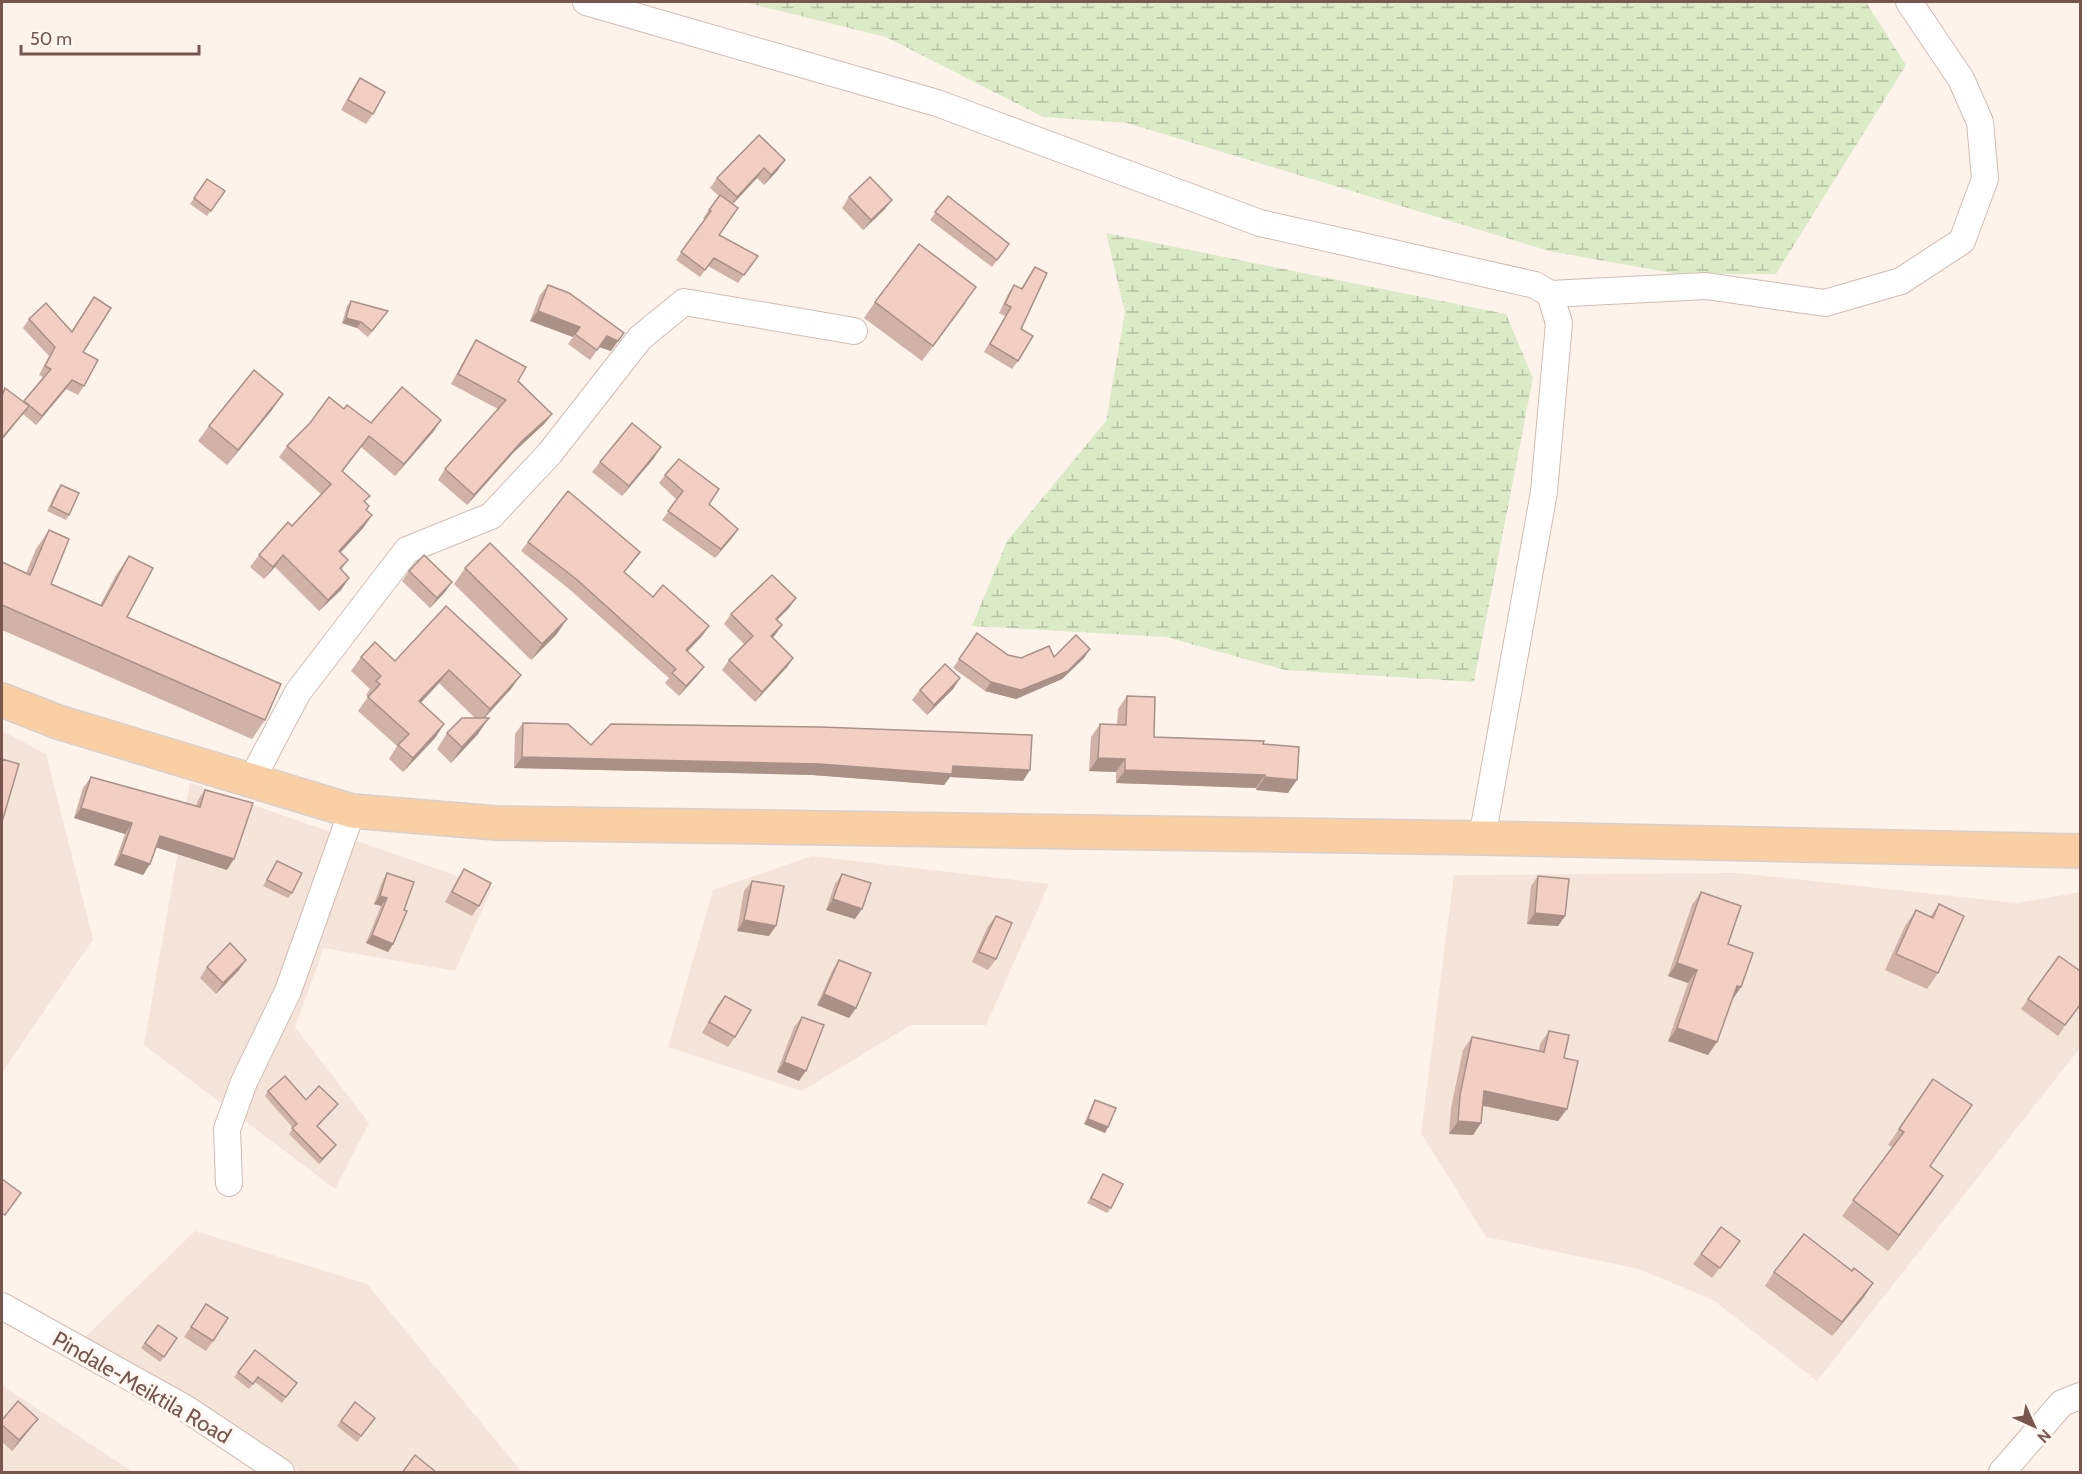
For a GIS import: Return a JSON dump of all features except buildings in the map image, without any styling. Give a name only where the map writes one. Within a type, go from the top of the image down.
[{"type":"main road","points":[[2,700],[58,722],[352,812],[496,823],[1482,838],[2080,851]]},
{"type":"street","points":[[586,2],[937,103],[1260,223],[1535,285],[1550,294],[1706,286],[1825,303],[1902,281],[1962,241],[1986,179],[1980,122],[1961,79],[1909,2]]},
{"type":"street","points":[[1482,838],[1544,492],[1559,323],[1550,294]]},
{"type":"street","points":[[251,781],[298,692],[407,550],[491,516],[550,453],[640,338],[684,302],[854,331]]},
{"type":"street","points":[[229,1183],[227,1129],[244,1082],[288,991],[352,812]]},
{"type":"street","name":"Pindale-Meiktila Road","points":[[2,1306],[185,1408],[281,1473]]},
{"type":"street","points":[[2002,1473],[2062,1403],[2080,1396]]},
{"type":"shaded area","points":[[2,731],[46,754],[93,939],[2,1073]]},
{"type":"shaded area","points":[[190,783],[492,888],[455,971],[324,948],[295,1027],[369,1123],[335,1189],[144,1045]]},
{"type":"shaded area","points":[[812,856],[1049,884],[986,1025],[911,1025],[802,1091],[668,1047],[713,890]]},
{"type":"shaded area","points":[[1738,873],[2017,903],[2080,892],[2080,1048],[1817,1381],[1713,1300],[1639,1269],[1486,1237],[1421,1133],[1454,875]]},
{"type":"shaded area","points":[[195,1231],[367,1284],[522,1472],[301,1472],[81,1341]]},
{"type":"shaded area","points":[[2,1385],[133,1472],[2,1472]]},
{"type":"green space","points":[[744,2],[1866,2],[1906,65],[1776,274],[1678,274],[1549,251],[1127,123],[1043,117],[886,37]]},
{"type":"green space","points":[[1106,233],[1506,314],[1533,378],[1474,682],[1285,670],[1166,637],[972,626],[1007,541],[1106,421],[1125,312]]}]
